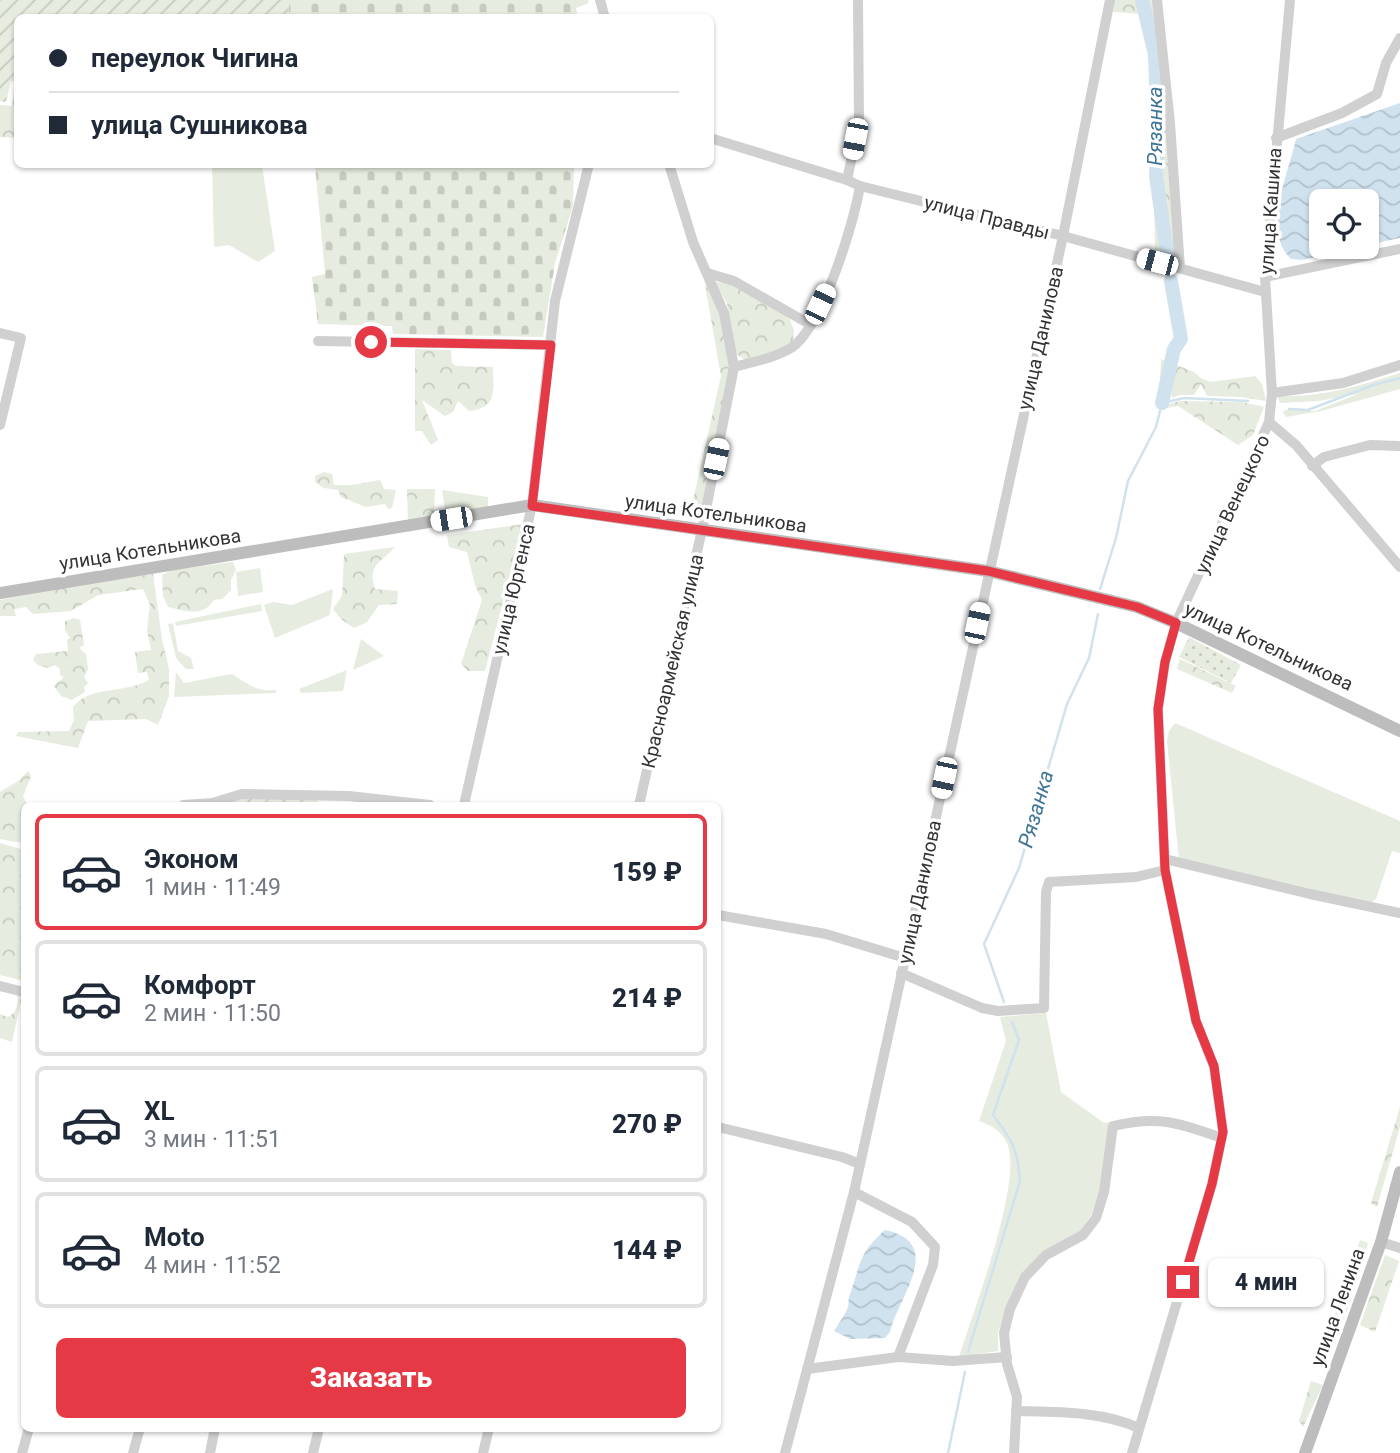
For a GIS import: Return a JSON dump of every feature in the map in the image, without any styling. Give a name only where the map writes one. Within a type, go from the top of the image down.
[{"type":"street","points":[[848,180],[859,123],[858,0]]},
{"type":"street","name":"улица Данилова","points":[[785,1453],[854,1192],[1063,236],[1110,0]]},
{"type":"street","points":[[1157,0],[1181,268]]},
{"type":"street","name":"улица Кашина","points":[[1269,422],[1272,393],[1265,277],[1290,0]]},
{"type":"street","points":[[1276,138],[1342,113],[1377,94],[1386,63],[1400,38]]},
{"type":"street","name":"улица Правды","points":[[714,139],[860,186],[1063,236],[1265,292]]},
{"type":"street","name":"улица Юргенса","points":[[465,802],[532,506],[555,301],[588,168]]},
{"type":"street","name":"Красноармейская улица","points":[[640,802],[702,530],[734,366],[724,313],[693,242],[670,168]]},
{"type":"street","points":[[734,366],[771,357],[793,347],[811,325],[839,264],[857,206],[860,186]]},
{"type":"street","points":[[1265,277],[1400,250]]},
{"type":"street","points":[[707,274],[734,281],[811,325]]},
{"type":"street","points":[[0,333],[20,338],[0,425]]},
{"type":"street","points":[[318,341],[551,345]]},
{"type":"street","points":[[1272,393],[1343,383],[1400,365]]},
{"type":"street","points":[[1269,422],[1296,444],[1400,567]]},
{"type":"street","name":"улица Венецкого","points":[[1132,1453],[1212,1184],[1223,1132],[1214,1066],[1196,1021],[1165,864],[1158,709],[1165,662],[1176,623],[1269,422]]},
{"type":"street","points":[[1312,466],[1324,457],[1370,445],[1400,446]]},
{"type":"street","name":"улица Котельникова","points":[[0,593],[532,506],[988,571],[1137,607],[1176,623],[1400,731]]},
{"type":"street","points":[[215,802],[242,794],[349,796],[403,802]]},
{"type":"street","points":[[901,973],[982,1007],[998,1011],[1044,1008],[1045,892],[1049,882],[1136,877],[1165,864],[1400,913]]},
{"type":"street","points":[[721,916],[826,934],[905,958]]},
{"type":"street","points":[[0,986],[21,991]]},
{"type":"street","points":[[1014,1453],[1017,1397],[1004,1333],[1010,1309],[1026,1278],[1046,1255],[1083,1235],[1096,1217],[1104,1192],[1113,1126],[1150,1119],[1168,1120],[1222,1138]]},
{"type":"street","points":[[721,1128],[842,1157],[860,1164]]},
{"type":"street","name":"улица Ленина","points":[[1305,1453],[1381,1242],[1400,1172]]},
{"type":"street","points":[[854,1192],[912,1222],[935,1247],[933,1265],[898,1357]]},
{"type":"street","points":[[1381,1242],[1400,1248]]},
{"type":"street","points":[[807,1369],[898,1357],[953,1361],[1007,1357]]},
{"type":"street","points":[[1016,1411],[1068,1412],[1123,1420],[1139,1428]]},
{"type":"street","points":[[22,1453],[28,1432]]},
{"type":"street","points":[[133,1453],[139,1432]]},
{"type":"street","points":[[210,1453],[214,1432]]},
{"type":"street","points":[[313,1453],[317,1432]]},
{"type":"street","points":[[483,1453],[488,1432]]},
{"type":"green space","points":[[0,0],[289,0],[288,14],[14,14],[14,82],[11,81],[6,102],[0,101]]},
{"type":"green space","points":[[289,0],[588,0],[589,3],[576,8],[577,14],[288,14]]},
{"type":"green space","points":[[1114,0],[1154,0],[1176,261],[1155,255],[1153,135],[1157,114],[1156,91],[1152,89],[1144,18],[1142,14],[1113,12]]},
{"type":"green space","points":[[14,87],[14,138],[0,137],[0,105],[12,106]]},
{"type":"green space","points":[[212,168],[262,168],[275,251],[258,262],[229,245],[214,247]]},
{"type":"green space","points":[[315,168],[574,168],[573,206],[555,263],[543,337],[393,334],[392,326],[318,324],[312,277],[325,274]]},
{"type":"green space","points":[[714,282],[733,284],[788,315],[794,330],[793,342],[786,347],[745,360],[734,352],[727,303]]},
{"type":"green space","points":[[705,285],[709,286],[723,314],[733,369],[702,521],[689,518],[721,376]]},
{"type":"green space","points":[[415,349],[451,350],[452,363],[456,366],[493,367],[492,396],[485,406],[469,411],[458,401],[453,412],[445,416],[422,400],[438,440],[431,445],[422,431],[415,431]]},
{"type":"green space","points":[[1161,359],[1194,372],[1210,382],[1255,376],[1262,384],[1266,401],[1207,396],[1201,384],[1194,395],[1172,398],[1170,381],[1163,399],[1159,399]]},
{"type":"green space","points":[[1400,373],[1400,389],[1321,411],[1286,417],[1283,412],[1315,411],[1358,394],[1318,401],[1280,403],[1277,396],[1324,393]]},
{"type":"green space","points":[[1180,401],[1242,402],[1264,407],[1253,435],[1238,445],[1178,406],[1167,408],[1165,405]]},
{"type":"green space","points":[[324,472],[332,474],[334,485],[380,480],[384,489],[396,490],[392,508],[388,509],[385,504],[366,507],[341,497],[338,490],[324,488],[315,482],[315,476]]},
{"type":"green space","points":[[407,489],[435,489],[434,517],[408,522]]},
{"type":"green space","points":[[442,490],[488,497],[488,507],[446,515]]},
{"type":"green space","points":[[523,524],[485,671],[468,671],[461,664],[482,600],[475,585],[467,552],[449,547],[447,535]]},
{"type":"green space","points":[[395,547],[374,569],[373,581],[375,589],[398,591],[397,604],[379,605],[367,622],[354,628],[333,609],[342,596],[344,554]]},
{"type":"green space","points":[[233,562],[236,570],[231,580],[231,590],[222,599],[214,600],[199,611],[168,607],[163,596],[162,575],[172,570]]},
{"type":"green space","points":[[260,568],[263,592],[238,596],[236,572]]},
{"type":"green space","points":[[153,574],[169,669],[169,696],[158,725],[146,719],[88,721],[78,748],[16,736],[18,732],[69,731],[74,720],[73,707],[80,700],[98,692],[130,687],[149,680],[147,672],[138,673],[135,652],[151,650],[147,630],[150,605],[143,589],[98,595],[71,611],[33,614],[26,607],[14,609],[16,616],[0,616],[0,600]]},
{"type":"green space","points":[[333,589],[330,615],[275,638],[264,605],[273,602],[292,605]]},
{"type":"green space","points":[[261,604],[262,611],[176,626],[175,622]]},
{"type":"green space","points":[[74,618],[80,620],[84,645],[80,647],[86,654],[88,669],[84,677],[88,683],[84,687],[85,692],[72,700],[61,696],[54,686],[64,677],[60,675],[60,669],[55,665],[48,668],[38,665],[33,660],[36,654],[68,651],[67,640],[70,638],[65,630],[65,621]]},
{"type":"green space","points":[[173,623],[178,651],[191,658],[194,669],[186,669],[176,658],[168,624]]},
{"type":"green space","points":[[1189,637],[1241,665],[1231,683],[1179,657]]},
{"type":"green space","points":[[361,639],[384,656],[353,670]]},
{"type":"green space","points":[[1180,659],[1236,686],[1232,693],[1177,669]]},
{"type":"green space","points":[[347,670],[343,691],[301,693],[299,689]]},
{"type":"green space","points":[[176,672],[184,683],[232,674],[263,690],[276,690],[276,693],[174,697]]},
{"type":"green space","points":[[1175,723],[1400,821],[1400,853],[1392,851],[1376,899],[1368,905],[1179,860],[1167,741],[1169,731]]},
{"type":"green space","points":[[28,771],[31,776],[23,796],[26,802],[21,802],[21,843],[0,839],[0,792],[20,780]]},
{"type":"green space","points":[[244,799],[317,799],[318,802],[227,802]]},
{"type":"green space","points":[[0,843],[21,849],[21,980],[0,975]]},
{"type":"green space","points":[[18,998],[21,998],[21,1002],[12,1042],[0,1038],[0,1014],[8,1017],[13,1014]]},
{"type":"green space","points":[[1046,1013],[1061,1092],[1104,1123],[1110,1122],[1100,1192],[1091,1215],[1080,1231],[1044,1251],[1007,1307],[998,1332],[998,1351],[959,1357],[994,1248],[1008,1186],[1010,1161],[1007,1143],[996,1129],[979,1121],[1006,1041],[1000,1017]]},
{"type":"green space","points":[[1400,1107],[1400,1127],[1377,1207],[1371,1203]]},
{"type":"green space","points":[[1360,1240],[1368,1243],[1350,1303],[1325,1368],[1318,1356],[1348,1282]]},
{"type":"green space","points":[[1385,1255],[1399,1261],[1375,1332],[1360,1325]]},
{"type":"green space","points":[[1311,1381],[1323,1385],[1303,1427],[1299,1421]]},
{"type":"water","points":[[1400,103],[1400,238],[1379,242],[1379,189],[1309,189],[1309,259],[1291,259],[1282,247],[1278,233],[1278,217],[1283,184],[1296,139]]},
{"type":"water","points":[[885,1230],[903,1237],[913,1247],[916,1259],[913,1274],[890,1332],[885,1338],[850,1339],[834,1331],[848,1307],[864,1254]]},
{"type":"waterway","name":"Рязанка","points":[[1142,0],[1155,55],[1158,136],[1156,176],[1167,252]]},
{"type":"waterway","name":"Рязанка","points":[[1162,403],[1174,349],[1181,339],[1171,281]]},
{"type":"waterway","name":"Рязанка","points":[[1289,409],[1308,410],[1373,385],[1400,378]]},
{"type":"waterway","name":"Рязанка","points":[[1100,589],[1116,538],[1128,481],[1156,427],[1162,403],[1184,398],[1248,401]]},
{"type":"waterway","name":"Рязанка","points":[[1004,1002],[984,944],[1019,868],[1067,704],[1089,658],[1098,614]]},
{"type":"waterway","name":"Рязанка","points":[[968,1352],[1020,1181],[1013,1145],[993,1115],[1019,1040],[1012,1022]]},
{"type":"waterway","name":"Рязанка","points":[[948,1453],[965,1372]]},
{"type":"route","points":[[371,342],[551,345],[532,506],[988,571],[1137,607],[1176,623],[1165,662],[1158,709],[1165,870],[1196,1021],[1214,1066],[1223,1132],[1212,1184],[1183,1282]]}]
